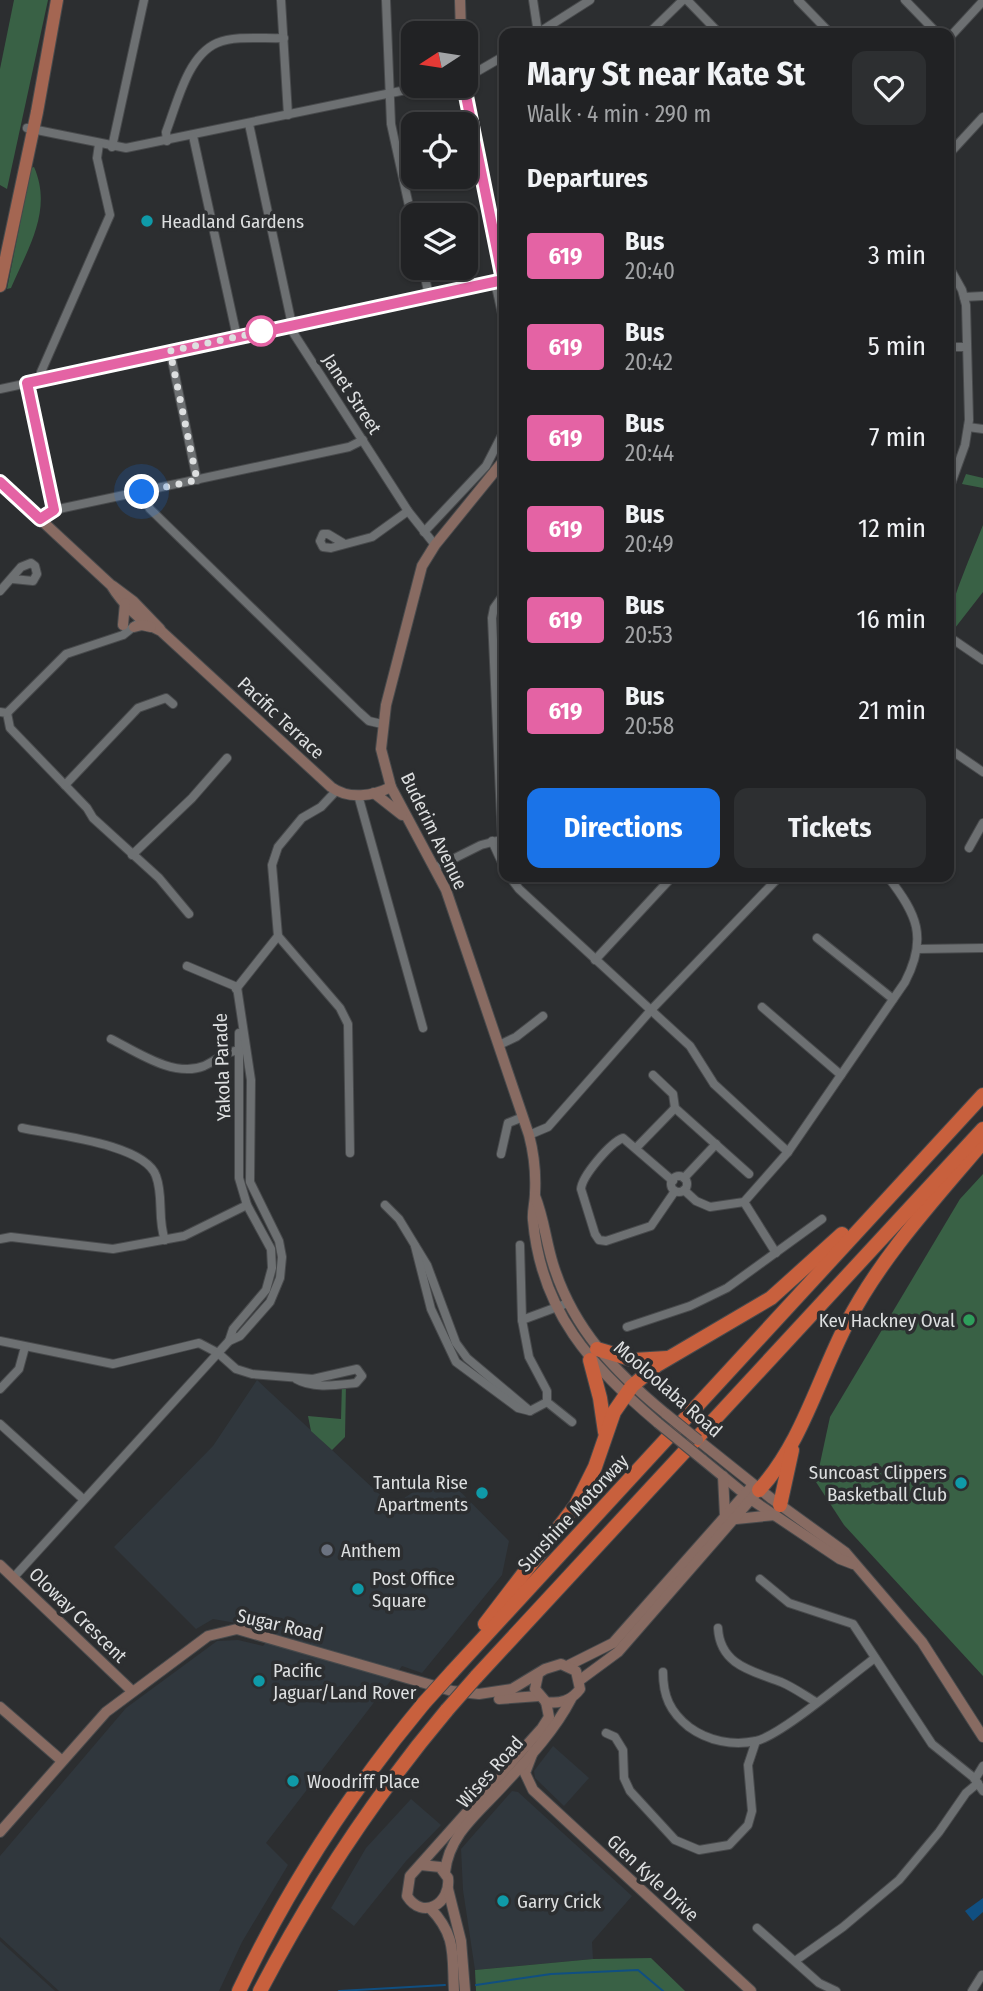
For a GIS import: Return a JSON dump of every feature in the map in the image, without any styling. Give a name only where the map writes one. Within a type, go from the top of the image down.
[{"type":"highway","name":"Sunshine Motorway","points":[[239,1991],[275,1919],[319,1845],[369,1772],[424,1703],[983,1096]]},
{"type":"highway","points":[[260,1991],[306,1905],[349,1837],[447,1710],[983,1129]]},
{"type":"highway","points":[[473,1649],[479,1633],[576,1505],[595,1467],[605,1433],[628,1391],[669,1358],[733,1323],[785,1287],[827,1249],[930,1144],[947,1135]]},
{"type":"highway","points":[[753,1492],[791,1445],[847,1323],[869,1286],[983,1142]]},
{"type":"highway","points":[[605,1433],[593,1355],[634,1360],[669,1358]]},
{"type":"highway","points":[[777,1510],[793,1455],[791,1445]]},
{"type":"main road","points":[[460,0],[461,21]]},
{"type":"main road","points":[[0,286],[55,6]]},
{"type":"main road","points":[[466,98],[499,271]]},
{"type":"main road","points":[[0,262],[30,128]]},
{"type":"main road","name":"Buderim Avenue","points":[[499,466],[435,545],[414,587],[382,724],[382,759],[391,787],[435,867],[499,1045],[529,1135],[536,1196]]},
{"type":"main road","name":"Pacific Terrace","points":[[0,482],[111,585],[139,618]]},
{"type":"main road","name":"Pacific Terrace","points":[[111,585],[139,618],[156,629],[336,790],[358,795],[391,787]]},
{"type":"main road","points":[[123,625],[125,603]]},
{"type":"main road","points":[[139,618],[142,625],[156,629]]},
{"type":"main road","points":[[374,793],[407,819]]},
{"type":"main road","name":"Mooloolaba Road","points":[[536,1196],[562,1306],[593,1355],[658,1423],[723,1476],[753,1492]]},
{"type":"main road","name":"Mooloolaba Road","points":[[628,1391],[666,1414],[710,1449],[753,1492],[777,1510],[845,1552],[908,1623],[979,1727],[983,1737]]},
{"type":"main road","points":[[723,1476],[731,1518]]},
{"type":"main road","points":[[580,1680],[618,1652],[753,1492]]},
{"type":"main road","points":[[543,1699],[536,1689],[538,1675],[551,1666],[569,1665],[613,1643],[731,1518],[777,1510]]},
{"type":"main road","name":"Oloway Crescent","points":[[0,1565],[132,1691]]},
{"type":"main road","name":"Sugar Road","points":[[0,1832],[106,1712],[208,1636],[237,1629],[452,1691],[479,1694],[512,1689],[538,1675]]},
{"type":"main road","points":[[452,1691],[477,1699],[571,1699],[580,1689],[580,1680],[569,1665]]},
{"type":"main road","name":"Wises Road","points":[[421,1865],[542,1728],[549,1717],[543,1699]]},
{"type":"main road","name":"Wises Road","points":[[445,1872],[449,1849],[461,1829],[533,1752],[562,1717],[571,1699]]},
{"type":"main road","points":[[0,1707],[61,1760]]},
{"type":"main road","points":[[533,1752],[524,1773],[533,1790]]},
{"type":"main road","points":[[502,1787],[520,1784],[533,1790]]},
{"type":"main road","name":"Glen Kyle Drive","points":[[533,1790],[751,1991]]},
{"type":"main road","points":[[454,1991],[451,1936],[444,1922],[430,1908],[418,1906],[408,1896],[410,1876],[421,1865],[432,1864],[445,1872],[461,1941],[465,1991]]},
{"type":"main road","points":[[430,1908],[443,1901],[448,1889]]},
{"type":"street","points":[[112,146],[144,0]]},
{"type":"street","points":[[281,0],[288,115]]},
{"type":"street","points":[[386,0],[391,124],[409,203]]},
{"type":"street","points":[[533,0],[537,28]]},
{"type":"street","points":[[546,28],[590,0]]},
{"type":"street","points":[[798,0],[825,28]]},
{"type":"street","points":[[905,0],[932,28]]},
{"type":"street","points":[[655,28],[690,1],[714,28]]},
{"type":"street","points":[[954,32],[983,1]]},
{"type":"street","points":[[167,141],[166,132],[194,64],[204,52],[218,42],[284,38]]},
{"type":"street","points":[[478,71],[499,59]]},
{"type":"street","points":[[30,128],[126,148],[401,91]]},
{"type":"street","points":[[954,148],[983,117]]},
{"type":"street","name":"Janet Street","points":[[249,124],[294,334],[408,511],[435,545]]},
{"type":"street","points":[[193,135],[236,337]]},
{"type":"street","points":[[43,379],[41,372],[110,215],[97,158],[99,144]]},
{"type":"street","points":[[954,277],[964,297],[968,428],[954,469]]},
{"type":"street","points":[[426,280],[429,296]]},
{"type":"street","points":[[0,389],[499,282]]},
{"type":"street","points":[[964,297],[983,296]]},
{"type":"street","points":[[954,347],[967,347]]},
{"type":"street","points":[[170,351],[197,480]]},
{"type":"street","points":[[27,383],[54,510]]},
{"type":"street","points":[[968,428],[983,429]]},
{"type":"street","points":[[40,519],[54,510],[349,447],[363,440]]},
{"type":"street","points":[[424,531],[486,466],[499,441]]},
{"type":"street","points":[[142,492],[150,509],[359,712],[369,721],[382,724]]},
{"type":"street","points":[[343,542],[372,537],[408,511]]},
{"type":"street","points":[[0,591],[13,579]]},
{"type":"street","points":[[499,601],[492,618],[499,759]]},
{"type":"street","points":[[110,638],[123,625],[139,618]]},
{"type":"street","points":[[139,618],[110,638],[66,654],[3,712],[10,728],[87,807],[93,818],[178,897],[189,914]]},
{"type":"street","points":[[954,640],[983,660]]},
{"type":"street","points":[[65,785],[138,708],[166,698],[173,704]]},
{"type":"street","points":[[954,752],[983,772]]},
{"type":"street","points":[[132,855],[192,798],[227,758]]},
{"type":"street","points":[[336,790],[321,807],[302,818],[275,853],[272,865],[278,936],[347,1019],[350,1035],[350,1153]]},
{"type":"street","points":[[358,795],[423,1028]]},
{"type":"street","points":[[970,848],[983,823]]},
{"type":"street","points":[[435,867],[499,840]]},
{"type":"street","points":[[492,841],[499,856]]},
{"type":"street","points":[[514,882],[594,960],[652,1009],[690,1046],[721,1091],[788,1152]]},
{"type":"street","points":[[594,960],[667,882]]},
{"type":"street","points":[[529,1135],[548,1128],[652,1009],[774,882]]},
{"type":"street","points":[[684,1178],[687,1184],[680,1191],[651,1226],[617,1238],[599,1240],[581,1184],[617,1140],[624,1138],[673,1181],[680,1191],[710,1207],[744,1202],[788,1152],[893,999],[915,962],[918,949],[914,918],[891,882]]},
{"type":"street","points":[[187,966],[237,987],[278,936]]},
{"type":"street","points":[[817,938],[893,999]]},
{"type":"street","points":[[918,949],[983,948]]},
{"type":"street","name":"Yakola Parade","points":[[14,1577],[229,1341],[240,1336],[270,1301],[280,1278],[282,1257],[279,1241],[250,1182],[251,1080],[234,995],[237,987]]},
{"type":"street","points":[[762,1007],[841,1075]]},
{"type":"street","points":[[499,1045],[516,1037],[543,1016]]},
{"type":"street","points":[[111,1039],[155,1061],[183,1069],[203,1066],[231,1049],[243,1049]]},
{"type":"street","name":"Yakola Parade","points":[[229,1341],[233,1329],[265,1290],[272,1268],[271,1249],[247,1205],[239,1178],[243,1049]]},
{"type":"street","points":[[653,1075],[673,1094],[675,1108],[749,1174]]},
{"type":"street","points":[[636,1147],[675,1108]]},
{"type":"street","points":[[501,1154],[507,1125],[523,1116]]},
{"type":"street","points":[[22,1128],[126,1151],[148,1162],[156,1175],[160,1226],[165,1240]]},
{"type":"street","points":[[673,1181],[684,1178],[716,1144]]},
{"type":"street","points":[[744,1202],[776,1253]]},
{"type":"street","points":[[0,1239],[11,1237],[113,1250],[184,1236],[247,1205]]},
{"type":"street","points":[[386,1205],[399,1219],[415,1246],[432,1309],[456,1362],[518,1408],[530,1411],[547,1402]]},
{"type":"street","points":[[627,1327],[690,1306],[727,1288],[822,1219]]},
{"type":"street","points":[[520,1245],[522,1320],[529,1357],[547,1391],[547,1402]]},
{"type":"street","points":[[522,1320],[562,1306]]},
{"type":"street","points":[[0,1341],[113,1364],[199,1343],[218,1353],[243,1373],[278,1375],[303,1384],[337,1385],[356,1383],[362,1376],[357,1369],[327,1378],[296,1380]]},
{"type":"street","points":[[0,1389],[19,1369],[25,1346]]},
{"type":"street","points":[[547,1402],[572,1422]]},
{"type":"street","points":[[0,1424],[83,1499]]},
{"type":"street","points":[[760,1579],[789,1603],[851,1622],[932,1744],[979,1784]]},
{"type":"street","points":[[718,1628],[721,1646],[741,1668],[783,1683],[816,1702]]},
{"type":"street","points":[[663,1672],[666,1699],[686,1724],[721,1742],[756,1741],[816,1702],[875,1658]]},
{"type":"street","points":[[606,1733],[615,1737],[623,1750],[624,1778],[630,1791],[675,1840],[699,1850],[729,1845],[748,1825],[752,1815],[748,1764],[756,1741]]},
{"type":"street","points":[[795,1961],[843,1927],[899,1880],[939,1832],[966,1793],[979,1784],[983,1766]]},
{"type":"street","points":[[757,1928],[819,1983],[836,1991]]},
{"type":"street","points":[[972,1991],[982,1975]]},
{"type":"shaded area","points":[[257,1380],[392,1506],[442,1473],[509,1541],[502,1575],[422,1673],[402,1666],[266,1843],[288,1865],[242,1942],[219,1991],[59,1991],[0,1937],[0,1856],[126,1708],[217,1641],[238,1640],[263,1646],[277,1630],[213,1619],[196,1629],[114,1547],[213,1446]]},
{"type":"shaded area","points":[[553,1746],[589,1778],[564,1806],[535,1778],[534,1771]]},
{"type":"shaded area","points":[[512,1791],[518,1792],[632,1896],[592,1942],[593,1959],[475,1970],[463,1890],[461,1849]]},
{"type":"shaded area","points":[[411,1799],[441,1825],[406,1861],[354,1926],[331,1908],[366,1848]]},
{"type":"shaded area","points":[[0,1941],[55,1991],[0,1991]]},
{"type":"green space","points":[[14,0],[48,0],[7,189],[0,185],[0,69]]},
{"type":"green space","points":[[34,167],[41,198],[40,214],[11,288],[7,289],[31,168]]},
{"type":"green space","points":[[966,474],[983,478],[983,488],[962,484]]},
{"type":"green space","points":[[983,525],[983,592],[955,628],[954,601]]},
{"type":"green space","points":[[983,1174],[983,1676],[844,1525],[816,1482],[830,1417],[960,1199]]},
{"type":"green space","points":[[342,1383],[346,1383],[345,1437],[332,1450],[311,1431],[308,1416],[341,1419]]},
{"type":"green space","points":[[651,1958],[685,1991],[476,1991],[475,1970],[593,1959]]},
{"type":"water","points":[[983,1898],[983,1912],[973,1921],[965,1911]]},
{"type":"waterway","points":[[476,1985],[551,1974],[638,1970],[663,1991]]},
{"type":"waterway","points":[[339,1991],[445,1985]]},
{"type":"bus line","name":"619","points":[[465,98],[499,261]]},
{"type":"bus line","name":"619","points":[[0,482],[40,519],[54,510],[27,383],[499,281]]},
{"type":"place","name":"Headland Gardens","points":[[147,221]]},
{"type":"place","name":"Kev Hackney Oval","points":[[969,1320]]},
{"type":"place","name":"Suncoast Clippers Basketball Club","points":[[961,1483]]},
{"type":"place","name":"Tantula Rise Apartments","points":[[482,1493]]},
{"type":"place","name":"Anthem","points":[[327,1550]]},
{"type":"place","name":"Post Office Square","points":[[358,1589]]},
{"type":"place","name":"Pacific Jaguar/Land Rover","points":[[259,1681]]},
{"type":"place","name":"Woodriff Place","points":[[293,1781]]},
{"type":"place","name":"Garry Crick","points":[[503,1901]]},
{"type":"route","points":[[142,492],[197,480],[170,351],[270,330],[261,331]]}]
